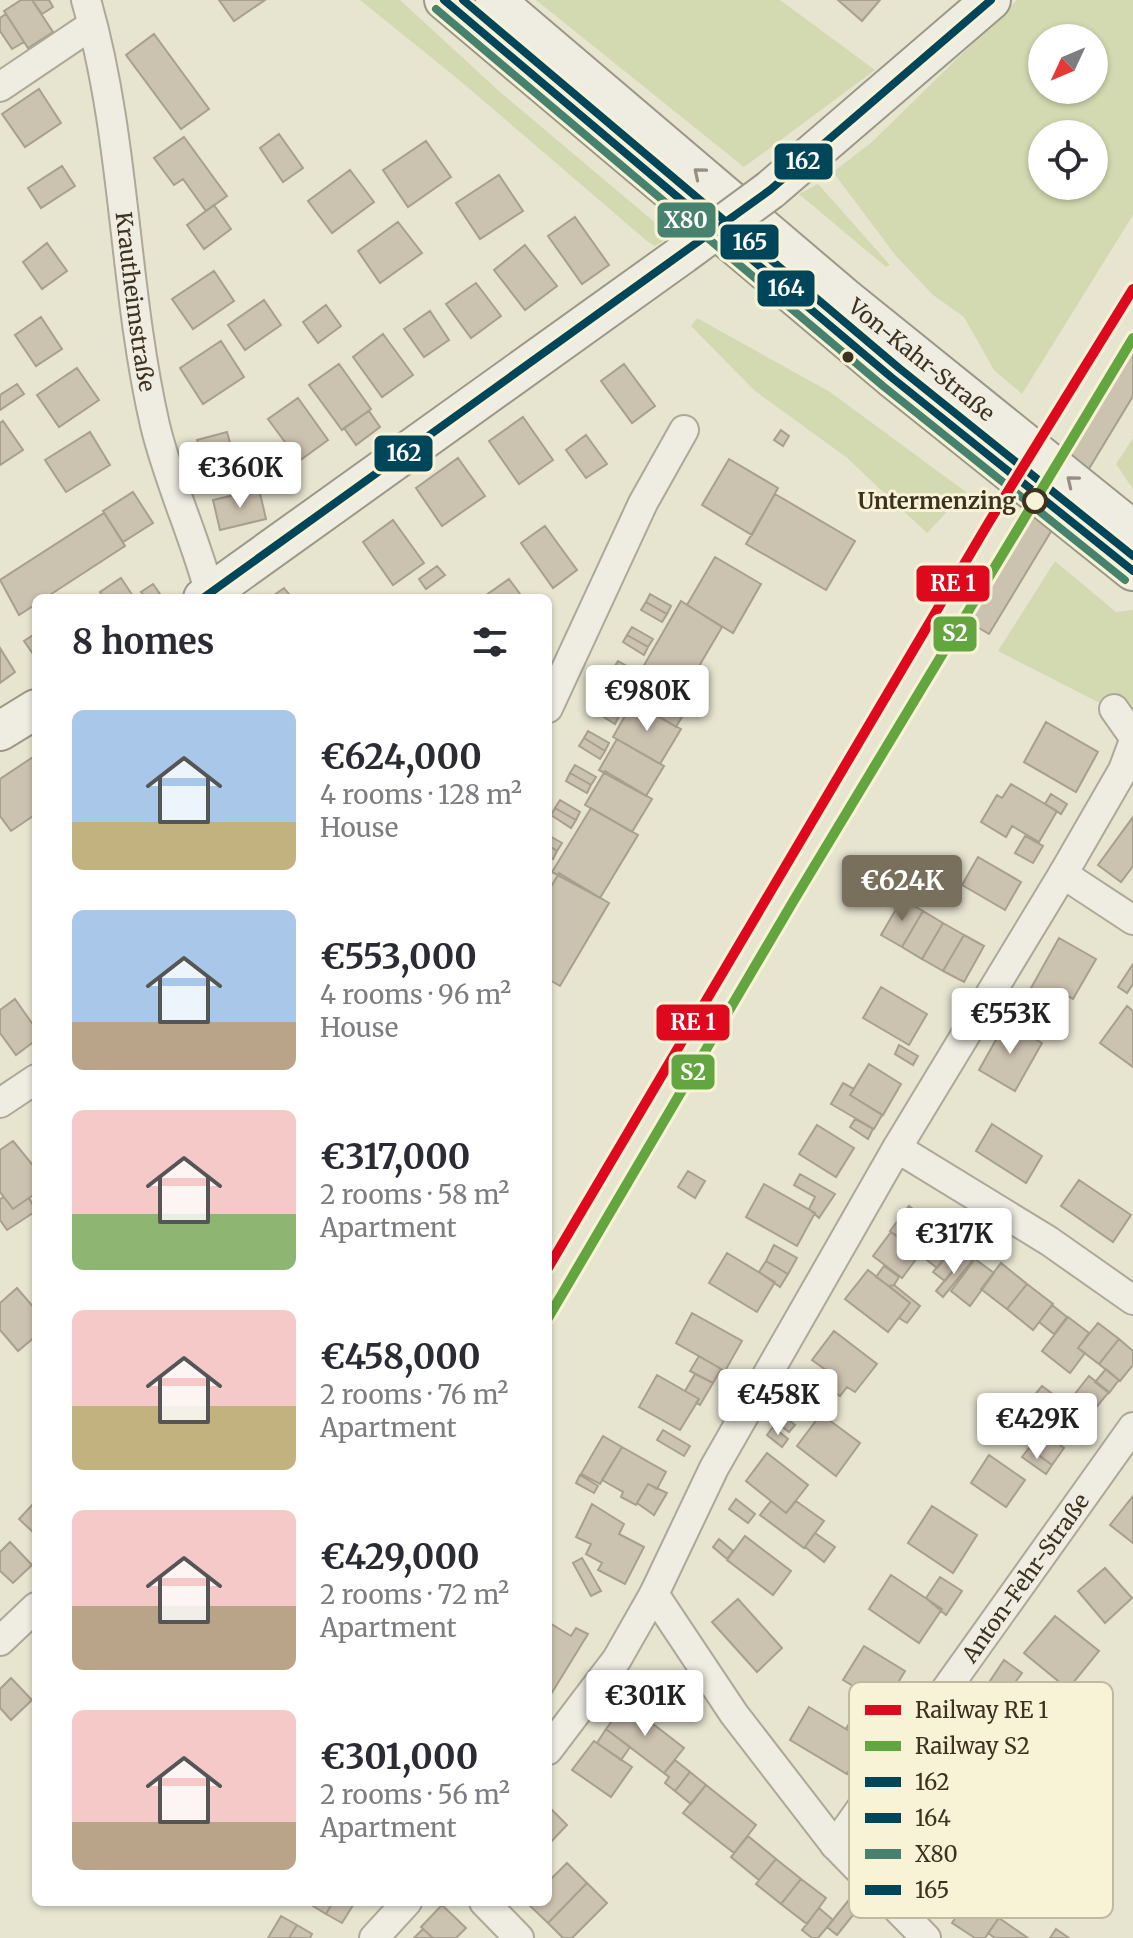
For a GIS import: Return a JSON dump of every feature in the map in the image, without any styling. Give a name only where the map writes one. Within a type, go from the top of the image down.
[{"type":"main road","name":"Von-Kahr-Straße","points":[[444,0],[891,377],[1133,571]]},
{"type":"main road","name":"Von-Kahr-Straße","points":[[495,0],[844,297],[1133,530]]},
{"type":"main road","points":[[212,594],[770,190],[991,0]]},
{"type":"main road","points":[[0,731],[32,711]]},
{"type":"street","points":[[0,87],[89,12]]},
{"type":"street","name":"Krautheimstraße","points":[[89,12],[111,121],[135,311],[155,424],[207,594]]},
{"type":"street","points":[[552,699],[643,503],[684,430]]},
{"type":"street","points":[[1114,709],[1133,736]]},
{"type":"street","points":[[552,1745],[617,1659],[654,1594],[714,1468],[897,1148],[1063,874],[1123,770],[1133,743]]},
{"type":"street","points":[[1063,874],[1133,920]]},
{"type":"street","points":[[0,1103],[32,1082]]},
{"type":"street","points":[[897,1148],[1049,1241],[1133,1300]]},
{"type":"street","name":"Anton-Fehr-Straße","points":[[951,1682],[1133,1427]]},
{"type":"street","points":[[654,1594],[734,1714],[849,1859]]},
{"type":"street","points":[[0,1641],[32,1611]]},
{"type":"street","name":"Anton-Fehr-Straße","points":[[835,1845],[849,1825]]},
{"type":"street","points":[[374,1938],[403,1906]]},
{"type":"street","points":[[488,1906],[519,1938]]},
{"type":"street","points":[[906,1918],[926,1938]]},
{"type":"green space","points":[[360,0],[400,0],[500,92],[671,236],[655,246],[647,241],[458,79]]},
{"type":"green space","points":[[536,0],[780,0],[875,70],[744,167]]},
{"type":"green space","points":[[1017,0],[1133,0],[1133,215],[1022,394],[994,370],[964,317],[933,295],[896,256],[833,172],[872,142]]},
{"type":"green space","points":[[818,184],[890,265],[886,267],[799,194]]},
{"type":"green space","points":[[697,318],[830,392],[966,492],[927,533],[846,457],[755,391],[691,326]]},
{"type":"green space","points":[[1133,438],[1133,489],[1116,464]]},
{"type":"green space","points":[[1055,561],[1116,612],[1133,610],[1133,720],[998,651]]},
{"type":"building","points":[[21,0],[32,0],[53,32],[28,48],[4,11]]},
{"type":"building","points":[[32,0],[49,0],[53,7],[42,14]]},
{"type":"building","points":[[219,0],[265,0],[234,21]]},
{"type":"building","points":[[838,0],[880,0],[862,21]]},
{"type":"building","points":[[6,14],[24,42],[12,49],[0,31],[0,18]]},
{"type":"building","points":[[154,34],[209,109],[181,129],[126,55]]},
{"type":"building","points":[[39,89],[61,123],[25,147],[2,114]]},
{"type":"building","points":[[279,134],[303,168],[283,182],[260,148]]},
{"type":"building","points":[[184,137],[227,196],[206,211],[183,179],[174,185],[154,158]]},
{"type":"building","points":[[426,141],[451,177],[408,207],[383,170]]},
{"type":"building","points":[[62,166],[75,186],[41,208],[28,188]]},
{"type":"building","points":[[350,170],[374,202],[332,233],[308,201]]},
{"type":"building","points":[[499,175],[523,211],[480,239],[456,203]]},
{"type":"building","points":[[214,205],[231,229],[204,249],[187,225]]},
{"type":"building","points":[[575,217],[609,265],[582,284],[548,236]]},
{"type":"building","points":[[398,222],[422,253],[380,283],[358,251]]},
{"type":"building","points":[[47,243],[67,271],[42,289],[23,262]]},
{"type":"building","points":[[525,245],[557,286],[525,310],[494,270]]},
{"type":"building","points":[[214,271],[234,301],[193,329],[172,299]]},
{"type":"building","points":[[476,283],[501,316],[471,338],[446,304]]},
{"type":"building","points":[[264,300],[281,325],[245,350],[228,325]]},
{"type":"building","points":[[326,305],[341,326],[318,343],[303,322]]},
{"type":"building","points":[[430,311],[449,340],[424,357],[404,329]]},
{"type":"building","points":[[41,317],[62,349],[36,366],[15,335]]},
{"type":"building","points":[[383,334],[413,375],[382,397],[353,357]]},
{"type":"building","points":[[221,341],[244,377],[203,404],[180,368]]},
{"type":"building","points":[[1133,350],[1133,396],[989,634],[967,621]]},
{"type":"building","points":[[339,364],[371,409],[342,430],[309,385]]},
{"type":"building","points":[[624,364],[655,406],[632,423],[601,381]]},
{"type":"building","points":[[77,368],[99,400],[59,427],[37,395]]},
{"type":"building","points":[[17,384],[24,394],[0,410],[0,395]]},
{"type":"building","points":[[298,398],[328,440],[299,461],[268,419]]},
{"type":"building","points":[[369,411],[380,427],[356,445],[344,428]]},
{"type":"building","points":[[523,417],[553,460],[519,484],[489,441]]},
{"type":"building","points":[[3,421],[23,450],[0,465],[0,423]]},
{"type":"building","points":[[781,430],[789,436],[783,446],[774,440]]},
{"type":"building","points":[[90,432],[110,465],[66,492],[45,460]]},
{"type":"building","points":[[227,432],[235,461],[205,469],[197,440]]},
{"type":"building","points":[[586,435],[607,464],[586,478],[566,450]]},
{"type":"building","points":[[458,458],[485,496],[442,526],[416,488]]},
{"type":"building","points":[[729,459],[778,488],[752,535],[702,505]]},
{"type":"building","points":[[259,489],[266,519],[220,530],[213,500]]},
{"type":"building","points":[[133,492],[153,523],[123,542],[103,511]]},
{"type":"building","points":[[775,494],[855,541],[826,590],[746,544]]},
{"type":"building","points":[[104,513],[125,546],[51,594],[32,594],[32,607],[19,615],[0,580]]},
{"type":"building","points":[[393,520],[424,563],[393,585],[363,542]]},
{"type":"building","points":[[545,526],[577,570],[553,588],[521,543]]},
{"type":"building","points":[[715,557],[761,584],[733,633],[687,605]]},
{"type":"building","points":[[437,566],[445,575],[426,589],[419,579]]},
{"type":"building","points":[[121,578],[132,594],[101,594]]},
{"type":"building","points":[[509,579],[520,594],[488,594]]},
{"type":"building","points":[[153,584],[160,594],[143,594],[141,592]]},
{"type":"building","points":[[650,594],[671,606],[667,614],[646,602]]},
{"type":"building","points":[[681,601],[722,627],[685,690],[643,667]]},
{"type":"building","points":[[646,602],[667,614],[662,622],[641,610]]},
{"type":"building","points":[[632,627],[653,639],[648,647],[627,635]]},
{"type":"building","points":[[627,635],[648,647],[644,655],[623,642]]},
{"type":"building","points":[[32,636],[32,652],[24,641]]},
{"type":"building","points":[[0,648],[15,672],[0,683]]},
{"type":"building","points":[[618,661],[639,673],[634,681],[613,669]]},
{"type":"building","points":[[648,668],[695,695],[676,727],[630,700]]},
{"type":"building","points":[[613,669],[634,681],[629,689],[609,677]]},
{"type":"building","points":[[603,696],[624,708],[619,716],[598,704]]},
{"type":"building","points":[[633,702],[681,729],[660,764],[613,737]]},
{"type":"building","points":[[598,704],[619,716],[615,724],[594,711]]},
{"type":"building","points":[[1046,722],[1098,752],[1076,792],[1024,762]]},
{"type":"building","points":[[588,731],[609,743],[605,751],[584,738]]},
{"type":"building","points":[[584,738],[605,751],[600,759],[579,746]]},
{"type":"building","points":[[617,739],[664,766],[646,796],[599,770]]},
{"type":"building","points":[[32,758],[32,817],[11,831],[0,816],[0,779]]},
{"type":"building","points":[[575,765],[596,777],[591,785],[570,773]]},
{"type":"building","points":[[605,771],[652,799],[632,832],[585,805]]},
{"type":"building","points":[[570,773],[591,785],[587,793],[566,781]]},
{"type":"building","points":[[1011,784],[1057,811],[1039,842],[1012,826],[1006,837],[981,822],[997,795],[1002,798]]},
{"type":"building","points":[[1051,794],[1067,804],[1061,814],[1045,804]]},
{"type":"building","points":[[560,800],[580,812],[576,820],[555,808]]},
{"type":"building","points":[[555,808],[576,820],[571,828],[552,813]]},
{"type":"building","points":[[591,808],[638,835],[600,898],[552,872]]},
{"type":"building","points":[[1133,817],[1133,866],[1121,882],[1098,865]]},
{"type":"building","points":[[1025,836],[1043,846],[1033,863],[1015,853]]},
{"type":"building","points":[[552,837],[562,843],[557,851],[552,848]]},
{"type":"building","points":[[978,857],[1021,882],[1005,910],[962,885]]},
{"type":"building","points":[[559,873],[609,903],[560,986],[552,981],[552,885]]},
{"type":"building","points":[[902,899],[923,911],[902,947],[881,935]]},
{"type":"building","points":[[923,911],[943,923],[922,959],[902,947]]},
{"type":"building","points":[[943,923],[964,935],[943,971],[922,959]]},
{"type":"building","points":[[964,935],[984,946],[964,982],[943,971]]},
{"type":"building","points":[[1059,938],[1096,959],[1073,999],[1059,991],[1049,1007],[1027,995]]},
{"type":"building","points":[[1133,964],[1133,984],[1127,993],[1118,987]]},
{"type":"building","points":[[881,987],[927,1014],[909,1045],[863,1018]]},
{"type":"building","points":[[15,999],[32,1023],[32,1043],[16,1055],[0,1033],[0,1010]]},
{"type":"building","points":[[1127,1006],[1133,1011],[1133,1067],[1100,1043]]},
{"type":"building","points":[[1006,1022],[1042,1043],[1015,1091],[979,1070]]},
{"type":"building","points":[[899,1045],[918,1056],[913,1065],[895,1054]]},
{"type":"building","points":[[869,1064],[901,1084],[883,1115],[850,1095]]},
{"type":"building","points":[[843,1083],[854,1089],[850,1095],[882,1115],[874,1129],[831,1104]]},
{"type":"building","points":[[855,1119],[873,1129],[868,1139],[850,1127]]},
{"type":"building","points":[[992,1124],[1042,1156],[1026,1183],[976,1151]]},
{"type":"building","points":[[817,1125],[854,1148],[836,1177],[799,1154]]},
{"type":"building","points":[[13,1141],[32,1164],[32,1196],[13,1209],[0,1192],[0,1150]]},
{"type":"building","points":[[688,1171],[705,1181],[695,1198],[678,1187]]},
{"type":"building","points":[[800,1174],[835,1194],[819,1218],[809,1209],[815,1197],[794,1185]]},
{"type":"building","points":[[1079,1180],[1131,1215],[1113,1242],[1061,1206]]},
{"type":"building","points":[[764,1184],[815,1213],[797,1246],[746,1217]]},
{"type":"building","points":[[4,1197],[13,1209],[29,1198],[32,1214],[7,1230],[0,1220],[0,1199]]},
{"type":"building","points":[[909,1206],[933,1224],[913,1249],[890,1231]]},
{"type":"building","points":[[933,1224],[957,1243],[937,1268],[913,1249]]},
{"type":"building","points":[[891,1232],[920,1254],[902,1278],[873,1256]]},
{"type":"building","points":[[957,1243],[968,1252],[945,1281],[933,1272]]},
{"type":"building","points":[[774,1245],[797,1258],[788,1274],[766,1261]]},
{"type":"building","points":[[727,1253],[775,1282],[757,1312],[709,1283]]},
{"type":"building","points":[[965,1256],[972,1261],[943,1297],[936,1291]]},
{"type":"building","points":[[975,1259],[994,1273],[970,1306],[951,1291]]},
{"type":"building","points":[[766,1261],[788,1274],[780,1287],[759,1272]]},
{"type":"building","points":[[1001,1263],[1027,1284],[1007,1309],[981,1289]]},
{"type":"building","points":[[884,1266],[899,1277],[894,1285],[889,1286],[876,1277]]},
{"type":"building","points":[[868,1270],[910,1303],[888,1332],[845,1299]]},
{"type":"building","points":[[1027,1284],[1053,1304],[1033,1330],[1007,1309]]},
{"type":"building","points":[[894,1285],[920,1306],[907,1323],[899,1318],[910,1303],[889,1286]]},
{"type":"building","points":[[17,1288],[32,1305],[32,1339],[18,1351],[0,1330],[0,1303]]},
{"type":"building","points":[[1052,1305],[1067,1317],[1054,1334],[1039,1322]]},
{"type":"building","points":[[692,1313],[742,1341],[725,1371],[676,1343]]},
{"type":"building","points":[[1068,1317],[1089,1333],[1078,1348],[1085,1353],[1070,1373],[1042,1351]]},
{"type":"building","points":[[1098,1323],[1119,1339],[1099,1364],[1078,1348]]},
{"type":"building","points":[[834,1331],[877,1364],[855,1392],[847,1387],[840,1396],[822,1383],[830,1373],[812,1360]]},
{"type":"building","points":[[1119,1339],[1133,1351],[1133,1365],[1120,1381],[1099,1364]]},
{"type":"building","points":[[699,1356],[721,1369],[713,1383],[690,1371]]},
{"type":"building","points":[[1106,1369],[1119,1380],[1109,1393],[1095,1382]]},
{"type":"building","points":[[695,1374],[713,1383],[700,1405],[696,1403],[699,1399],[685,1391]]},
{"type":"building","points":[[657,1375],[699,1399],[680,1430],[639,1407]]},
{"type":"building","points":[[1089,1376],[1109,1392],[1094,1410],[1074,1395]]},
{"type":"building","points":[[1042,1386],[1082,1416],[1061,1444],[1020,1413]]},
{"type":"building","points":[[780,1413],[795,1425],[789,1432],[775,1421]]},
{"type":"building","points":[[821,1414],[860,1443],[836,1476],[797,1446]]},
{"type":"building","points":[[773,1427],[788,1439],[782,1447],[767,1435]]},
{"type":"building","points":[[663,1430],[690,1446],[684,1456],[657,1440]]},
{"type":"building","points":[[1041,1431],[1064,1448],[1052,1465],[1029,1448]]},
{"type":"building","points":[[603,1436],[622,1447],[600,1484],[581,1474]]},
{"type":"building","points":[[622,1447],[666,1472],[657,1489],[648,1484],[636,1505],[621,1497],[623,1492],[602,1480]]},
{"type":"building","points":[[1029,1448],[1052,1465],[1046,1474],[1022,1457]]},
{"type":"building","points":[[767,1453],[808,1485],[786,1513],[746,1481]]},
{"type":"building","points":[[989,1455],[1025,1480],[1006,1507],[971,1483]]},
{"type":"building","points":[[580,1475],[598,1486],[594,1493],[576,1483]]},
{"type":"building","points":[[648,1484],[667,1493],[654,1515],[637,1503]]},
{"type":"building","points":[[1133,1496],[1133,1543],[1110,1525]]},
{"type":"building","points":[[736,1499],[755,1514],[748,1523],[729,1509]]},
{"type":"building","points":[[771,1501],[786,1513],[796,1501],[824,1521],[804,1548],[760,1515]]},
{"type":"building","points":[[592,1504],[624,1524],[619,1534],[644,1547],[625,1584],[598,1570],[602,1563],[586,1554],[591,1544],[576,1537]]},
{"type":"building","points":[[32,1505],[32,1531],[19,1519]]},
{"type":"building","points":[[932,1506],[977,1535],[953,1573],[908,1543]]},
{"type":"building","points":[[815,1533],[835,1547],[824,1562],[805,1547]]},
{"type":"building","points":[[745,1536],[791,1571],[773,1595],[727,1560]]},
{"type":"building","points":[[719,1539],[733,1551],[727,1559],[713,1547]]},
{"type":"building","points":[[10,1542],[32,1565],[13,1583],[0,1571],[0,1552]]},
{"type":"building","points":[[582,1558],[601,1591],[591,1596],[573,1563]]},
{"type":"building","points":[[1105,1568],[1132,1598],[1105,1623],[1078,1591]]},
{"type":"building","points":[[891,1575],[942,1609],[919,1643],[869,1609]]},
{"type":"building","points":[[940,1577],[962,1591],[946,1615],[926,1598]]},
{"type":"building","points":[[738,1599],[782,1648],[757,1672],[712,1622]]},
{"type":"building","points":[[1055,1616],[1099,1651],[1074,1682],[1059,1682],[1024,1653]]},
{"type":"building","points":[[552,1624],[571,1636],[576,1628],[588,1634],[552,1692]]},
{"type":"building","points":[[864,1646],[905,1671],[898,1682],[849,1684],[843,1680]]},
{"type":"building","points":[[1004,1660],[1022,1673],[1015,1682],[989,1682]]},
{"type":"building","points":[[11,1678],[32,1700],[11,1720],[0,1708],[0,1689]]},
{"type":"building","points":[[626,1703],[684,1748],[664,1773],[606,1729]]},
{"type":"building","points":[[809,1707],[849,1731],[849,1771],[847,1774],[790,1740]]},
{"type":"building","points":[[606,1729],[630,1747],[621,1760],[597,1743]]},
{"type":"building","points":[[594,1741],[632,1767],[611,1797],[572,1770]]},
{"type":"building","points":[[675,1760],[690,1772],[675,1791],[665,1783],[669,1777],[664,1773]]},
{"type":"building","points":[[690,1772],[706,1785],[691,1804],[675,1791]]},
{"type":"building","points":[[706,1785],[756,1825],[734,1853],[683,1813]]},
{"type":"building","points":[[552,1810],[567,1825],[552,1841]]},
{"type":"building","points":[[748,1836],[776,1859],[759,1880],[731,1857]]},
{"type":"building","points":[[776,1859],[801,1879],[781,1904],[756,1884]]},
{"type":"building","points":[[567,1863],[587,1883],[548,1923],[530,1906],[552,1906],[552,1878]]},
{"type":"building","points":[[801,1879],[826,1898],[807,1924],[781,1904]]},
{"type":"building","points":[[587,1883],[607,1903],[572,1938],[563,1938],[548,1923]]},
{"type":"building","points":[[849,1902],[851,1918],[837,1935],[827,1927]]},
{"type":"building","points":[[313,1906],[331,1906],[326,1914]]},
{"type":"building","points":[[331,1906],[353,1906],[342,1923],[326,1914]]},
{"type":"building","points":[[443,1906],[466,1928],[456,1938],[433,1938],[421,1927]]},
{"type":"building","points":[[819,1908],[833,1920],[818,1938],[812,1938],[802,1930]]},
{"type":"building","points":[[281,1916],[297,1925],[289,1938],[268,1938]]},
{"type":"building","points":[[955,1918],[999,1918],[985,1938],[975,1938],[952,1923]]},
{"type":"building","points":[[999,1918],[1028,1938],[995,1938],[988,1933]]},
{"type":"building","points":[[297,1925],[312,1934],[310,1938],[289,1938]]},
{"type":"building","points":[[423,1929],[433,1938],[414,1938]]},
{"type":"building","points":[[1056,1929],[1069,1938],[1050,1938]]},
{"type":"transit line","name":"164","points":[[444,0],[891,377],[1133,571]]},
{"type":"transit line","name":"165","points":[[463,0],[899,368],[1133,556]]},
{"type":"transit line","name":"162","points":[[209,594],[770,190],[991,0]]},
{"type":"transit line","name":"X80","points":[[436,9],[883,386],[1125,580]]},
{"type":"transit line","points":[[552,1261],[989,522],[1133,289]]},
{"type":"rail line","name":"S2","points":[[552,1311],[794,900],[1133,338]]},
{"type":"place","name":"Untermenzing","points":[[1035,501]]}]
